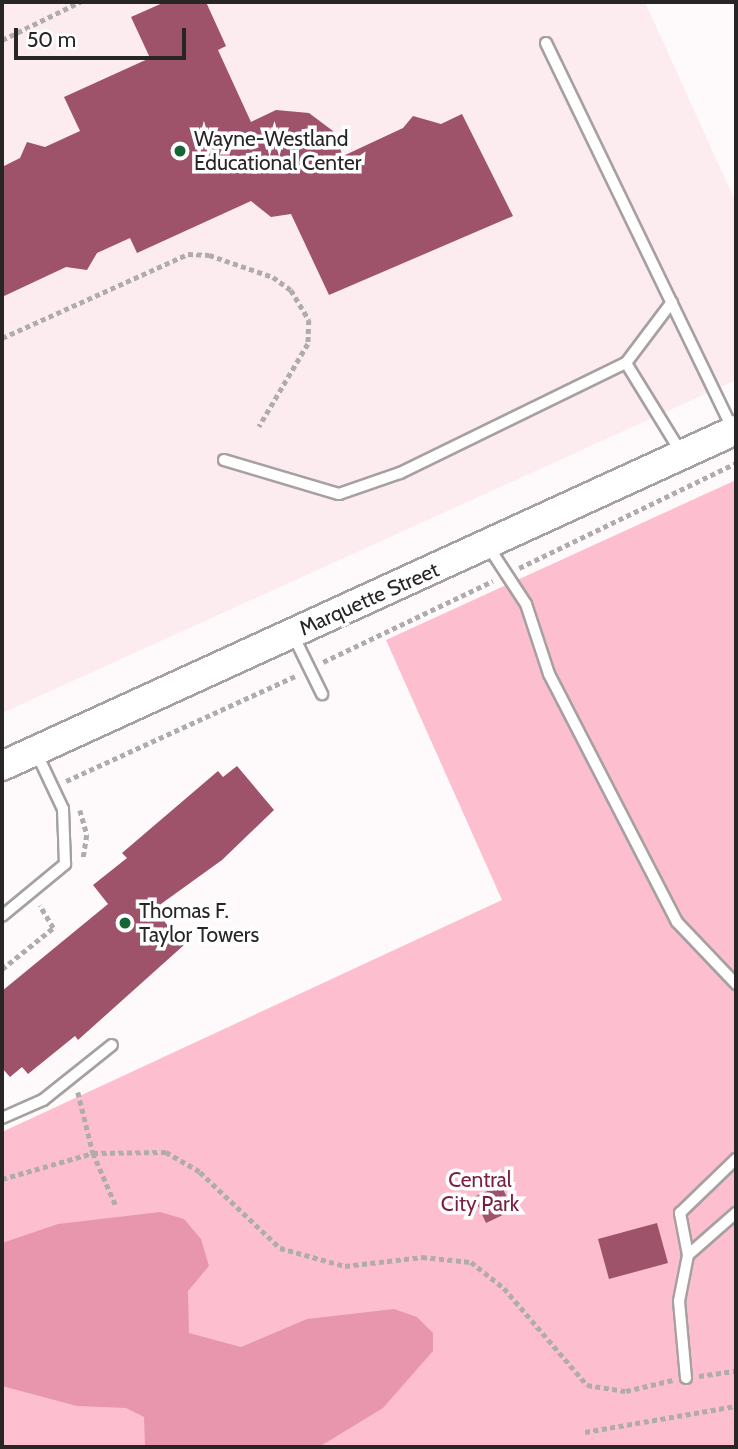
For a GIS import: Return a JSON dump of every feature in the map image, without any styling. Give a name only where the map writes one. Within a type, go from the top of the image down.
[{"type":"street","name":"Marquette Street","points":[[2,766],[735,431]]},
{"type":"lane","points":[[546,43],[735,431]]},
{"type":"lane","points":[[224,460],[339,494],[400,472],[626,363],[672,302]]},
{"type":"lane","points":[[626,363],[682,454]]},
{"type":"lane","points":[[488,545],[526,604],[549,674],[677,922],[736,984]]},
{"type":"lane","points":[[292,634],[323,694]]},
{"type":"lane","points":[[4,914],[65,864],[62,809],[35,751]]},
{"type":"lane","points":[[2,901],[4,914]]},
{"type":"lane","points":[[2,1118],[43,1100],[112,1045]]},
{"type":"lane","points":[[686,1378],[679,1301],[688,1255],[680,1213],[736,1158]]},
{"type":"lane","points":[[688,1255],[736,1213]]},
{"type":"path","points":[[2,40],[80,2]]},
{"type":"path","points":[[2,338],[188,254],[209,255],[273,277],[291,290],[309,320],[308,344],[259,427]]},
{"type":"path","points":[[65,782],[507,575],[736,463]]},
{"type":"path","points":[[75,1084],[86,1107],[93,1153],[117,1206]]},
{"type":"path","points":[[2,1179],[93,1153],[166,1152],[200,1172],[280,1248],[315,1263],[345,1266],[422,1257],[471,1262],[504,1288],[587,1385],[626,1391],[736,1371]]},
{"type":"path","points":[[585,1432],[736,1406]]},
{"type":"shaded area","points":[[2,2],[645,2],[736,203],[736,380],[2,713]]},
{"type":"shaded area","points":[[160,1212],[184,1219],[201,1239],[209,1266],[188,1291],[189,1333],[241,1347],[307,1319],[394,1309],[417,1317],[433,1333],[433,1351],[383,1408],[319,1447],[145,1447],[144,1417],[126,1408],[77,1406],[2,1386],[2,1243],[58,1224]]},
{"type":"green space","name":"Central City Park","points":[[736,480],[736,1447],[2,1447],[2,1132],[502,900],[386,640]]},
{"type":"building","name":"Wayne-Westland Educational Center","points":[[165,2],[206,2],[226,46],[218,50],[251,122],[276,110],[309,113],[333,131],[343,156],[403,128],[413,116],[441,124],[462,114],[513,216],[329,295],[291,214],[271,217],[251,201],[137,253],[130,238],[97,253],[87,270],[66,267],[2,297],[2,167],[20,158],[27,142],[45,147],[80,131],[64,97],[150,58],[131,17]]},
{"type":"building","name":"Thomas F. Taylor Towers","points":[[237,766],[274,810],[222,860],[154,909],[184,945],[78,1040],[75,1036],[28,1074],[22,1067],[10,1077],[2,1068],[2,991],[108,904],[93,885],[127,858],[122,853],[218,771],[223,777]]},
{"type":"building","points":[[501,1185],[513,1210],[486,1223],[474,1197]]},
{"type":"building","points":[[657,1223],[668,1263],[609,1279],[598,1239]]},
{"type":"place","name":"Wayne-Westland Educational Center","points":[[180,151]]},
{"type":"place","name":"Thomas F. Taylor Towers","points":[[125,923]]}]
